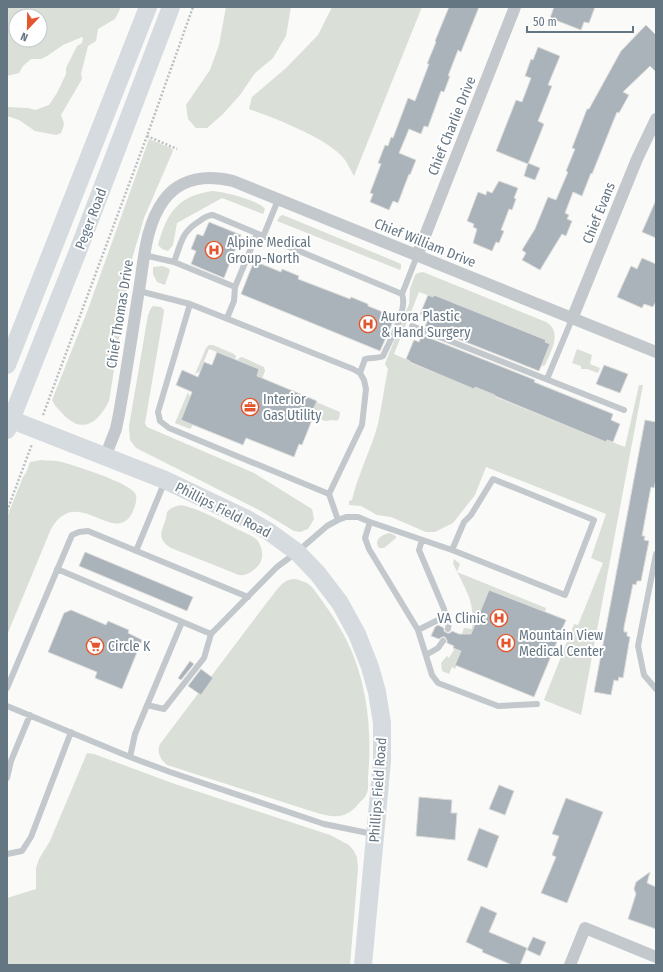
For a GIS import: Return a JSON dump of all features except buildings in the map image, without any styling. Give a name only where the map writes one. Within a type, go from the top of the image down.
[{"type":"main road","name":"Peger Road","points":[[7,365],[14,333],[148,7]]},
{"type":"main road","name":"Peger Road","points":[[8,423],[81,244],[171,7]]},
{"type":"main road","name":"Phillips Field Road","points":[[8,423],[165,480],[247,519],[268,531],[297,552],[318,574],[340,604],[357,634],[365,652],[374,680],[380,709],[382,738],[382,760],[362,965]]},
{"type":"street","name":"Chief Charlie Drive","points":[[417,256],[515,7]]},
{"type":"street","name":"Chief Evans","points":[[572,319],[637,160],[656,118]]},
{"type":"street","name":"Chief William Drive","points":[[182,184],[199,178],[211,177],[233,181],[656,352]]},
{"type":"street","name":"Chief Thomas Drive","points":[[105,457],[116,429],[144,255],[151,229],[159,208],[165,198],[182,184]]},
{"type":"street","points":[[570,965],[585,928],[656,957]]},
{"type":"lane","points":[[227,318],[234,301],[235,287],[278,200]]},
{"type":"lane","points":[[174,262],[185,233],[189,228],[207,215],[260,235],[402,294]]},
{"type":"lane","points":[[144,255],[174,262],[235,287]]},
{"type":"lane","points":[[360,374],[365,360],[369,358],[380,358],[383,356],[403,308],[404,299],[402,294],[417,256]]},
{"type":"lane","points":[[139,291],[190,304],[353,369],[360,374],[364,380],[366,389],[362,425],[329,494],[338,520]]},
{"type":"lane","points":[[190,304],[158,412],[160,421],[169,428],[329,494]]},
{"type":"lane","points":[[547,380],[572,319]]},
{"type":"lane","points":[[412,326],[624,410]]},
{"type":"lane","points":[[147,706],[164,709],[204,658],[211,634],[277,567],[327,526],[338,520],[346,517],[358,517],[452,550],[565,595],[594,520],[493,479],[471,515],[464,522],[452,550]]},
{"type":"lane","points":[[136,551],[165,480]]},
{"type":"lane","points":[[370,522],[365,538],[368,549],[418,630],[432,675],[438,683],[498,706],[537,704]]},
{"type":"lane","points":[[7,688],[72,535],[79,532],[88,531],[248,597]]},
{"type":"lane","points":[[422,540],[419,550],[444,609],[444,614],[449,620],[448,629]]},
{"type":"lane","points":[[656,554],[638,646],[644,675],[656,689]]},
{"type":"lane","points":[[57,569],[211,634]]},
{"type":"lane","points":[[418,630],[442,618],[444,614]]},
{"type":"lane","points":[[130,757],[135,734],[182,622]]},
{"type":"lane","points":[[426,654],[438,648],[443,641]]},
{"type":"lane","points":[[7,706],[170,772],[324,824],[375,834]]},
{"type":"lane","points":[[7,778],[11,761],[30,716]]},
{"type":"lane","points":[[7,854],[22,850],[31,837],[71,732]]},
{"type":"path","points":[[50,399],[193,7]]},
{"type":"path","points":[[147,136],[177,149]]},
{"type":"path","points":[[7,511],[25,463]]},
{"type":"shaded area","points":[[7,7],[121,7],[115,19],[98,29],[96,41],[88,46],[81,74],[82,79],[61,115],[64,123],[61,133],[56,135],[35,131],[19,120],[7,116],[7,107],[28,108],[35,110],[49,105],[57,93],[66,74],[66,68],[77,46],[82,43],[83,38],[82,37],[63,45],[41,59],[31,59],[23,66],[19,73],[7,76]]},
{"type":"shaded area","points":[[226,7],[291,7],[286,36],[273,58],[255,73],[240,95],[223,114],[207,128],[196,128],[188,119],[186,105],[210,70],[219,45]]},
{"type":"shaded area","points":[[332,7],[422,7],[354,176],[345,160],[338,152],[327,144],[301,130],[249,109],[252,97],[286,68],[318,35]]},
{"type":"shaded area","points":[[149,139],[171,148],[173,151],[144,218],[132,259],[109,401],[105,409],[95,420],[89,424],[76,424],[61,412],[52,400],[87,312]]},
{"type":"shaded area","points":[[213,191],[233,195],[256,203],[265,209],[263,214],[222,198],[177,223],[173,245],[168,251],[162,249],[158,245],[161,234],[165,224],[175,208],[190,197]]},
{"type":"shaded area","points":[[283,215],[399,263],[401,264],[401,268],[400,270],[277,221],[280,216]]},
{"type":"shaded area","points":[[162,266],[170,270],[165,285],[157,282],[153,274],[153,267]]},
{"type":"shaded area","points":[[423,272],[546,322],[551,326],[555,336],[545,365],[539,367],[546,340],[434,295],[433,297],[419,292],[394,354],[410,361],[410,363],[495,395],[495,397],[606,442],[607,440],[625,447],[639,385],[643,385],[581,715],[544,700],[574,624],[578,625],[603,563],[591,558],[606,514],[486,467],[475,495],[453,523],[435,532],[426,532],[391,517],[377,515],[361,506],[349,505],[349,501],[352,500],[378,424],[388,369],[385,364],[409,304],[410,289],[415,275]]},
{"type":"shaded area","points":[[153,306],[161,307],[164,312],[145,423],[147,427],[254,473],[312,509],[314,519],[308,529],[300,532],[294,531],[259,510],[140,450],[135,447],[130,440],[129,426],[148,315]]},
{"type":"shaded area","points":[[209,345],[213,345],[234,354],[236,356],[235,359],[209,349],[200,371],[195,374],[206,348]]},
{"type":"shaded area","points":[[577,349],[592,355],[590,364],[600,368],[598,373],[587,369],[581,369],[581,366],[572,363]]},
{"type":"shaded area","points":[[242,357],[264,367],[265,371],[262,379],[257,376],[259,369],[238,360]]},
{"type":"shaded area","points":[[188,392],[190,397],[181,420],[193,425],[190,429],[175,423]]},
{"type":"shaded area","points":[[316,402],[340,412],[339,419],[336,421],[325,421],[314,417],[315,413],[312,412]]},
{"type":"shaded area","points":[[41,460],[62,462],[112,479],[135,493],[136,502],[129,518],[121,523],[112,523],[81,512],[71,512],[61,517],[51,529],[7,635],[7,517],[30,462]]},
{"type":"shaded area","points":[[181,505],[209,515],[256,539],[262,549],[260,564],[249,573],[239,575],[166,545],[161,534],[167,513],[172,508]]},
{"type":"shaded area","points":[[390,533],[396,536],[396,538],[384,548],[379,548],[377,544],[378,539],[383,535]]},
{"type":"shaded area","points":[[454,559],[460,564],[457,572],[453,563]]},
{"type":"shaded area","points":[[457,572],[546,608],[545,612],[489,590],[471,634],[462,634],[464,628],[472,629],[473,619],[471,602]]},
{"type":"shaded area","points":[[291,579],[296,579],[307,583],[312,587],[329,610],[348,643],[362,682],[368,713],[369,729],[368,791],[365,797],[355,808],[345,815],[328,816],[167,765],[159,753],[160,744],[277,589],[283,583]]},
{"type":"shaded area","points":[[455,648],[461,651],[455,664],[457,665],[455,669],[452,667],[449,674],[442,671],[441,663],[447,656],[449,658]]},
{"type":"shaded area","points":[[87,753],[94,754],[172,783],[330,835],[349,845],[357,857],[358,869],[350,965],[7,965],[7,898],[36,889],[36,868],[39,859],[50,841]]},
{"type":"place","name":"Alpine Medical Group-North","points":[[214,250]]},
{"type":"place","name":"Aurora Plastic & Hand Surgery","points":[[368,324]]},
{"type":"place","name":"Interior Gas Utility","points":[[250,407]]},
{"type":"place","name":"VA Clinic","points":[[499,618]]},
{"type":"place","name":"Mountain View Medical Center","points":[[506,643]]},
{"type":"place","name":"Circle K","points":[[95,646]]}]
